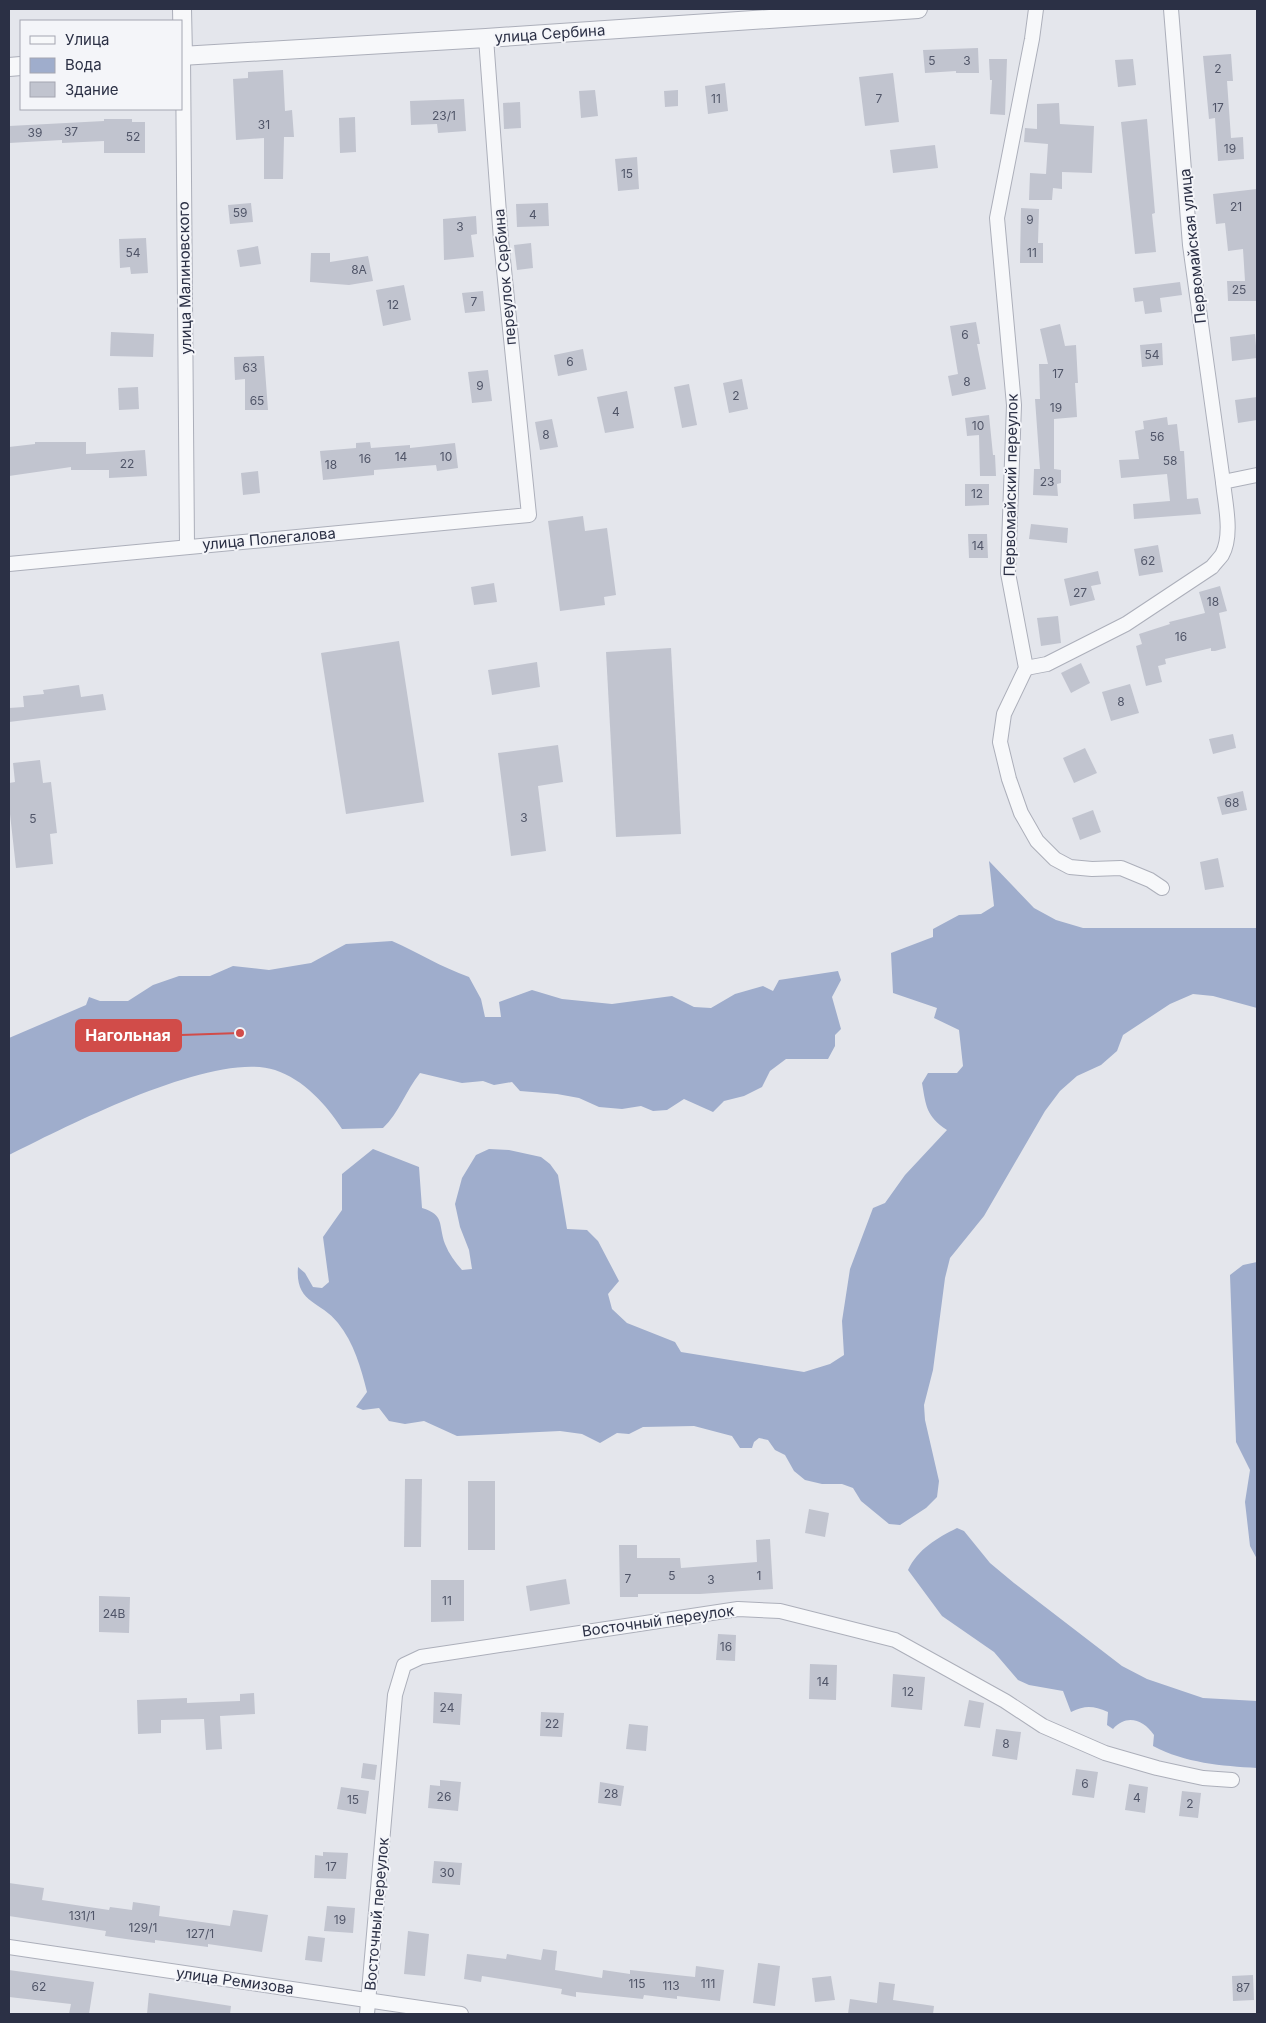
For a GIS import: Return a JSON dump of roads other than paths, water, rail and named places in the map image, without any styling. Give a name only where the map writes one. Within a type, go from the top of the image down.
[{"type":"street","name":"улица Малиновского","points":[[182,9],[187,546]]},
{"type":"street","name":"улица Сербина","points":[[182,56],[918,9]]},
{"type":"street","name":"Первомайский переулок","points":[[1026,668],[1008,573],[1014,405],[997,218],[1032,39],[1036,9]]},
{"type":"street","name":"Первомайская улица","points":[[1026,668],[1047,664],[1126,624],[1212,567],[1222,555],[1226,542],[1227,521],[1223,482],[1190,246],[1171,9]]},
{"type":"street","name":"переулок Сербина","points":[[486,38],[501,240],[529,515]]},
{"type":"street","points":[[1223,482],[1257,475]]},
{"type":"street","name":"улица Полегалова","points":[[9,564],[529,515]]},
{"type":"street","points":[[1026,668],[1004,714],[1000,742],[1018,804],[1037,841],[1055,860],[1070,867],[1092,869],[1122,868],[1133,871],[1162,888]]},
{"type":"street","name":"Восточный переулок","points":[[368,2008],[396,1695],[404,1665],[421,1657],[738,1609],[780,1611],[896,1640],[1005,1701],[1043,1726],[1105,1753],[1202,1778],[1232,1780]]},
{"type":"street","name":"улица Ремизова","points":[[9,1947],[368,2008],[461,2014]]},
{"type":"water","points":[[989,861],[1034,908],[1056,920],[1083,928],[1257,928],[1257,1008],[1213,996],[1193,994],[1170,1004],[1123,1035],[1117,1051],[1101,1065],[1077,1076],[1060,1091],[1045,1111],[984,1216],[950,1258],[945,1278],[933,1370],[924,1405],[925,1420],[939,1481],[937,1497],[926,1508],[900,1525],[889,1524],[861,1501],[853,1488],[842,1484],[822,1484],[805,1480],[794,1471],[785,1455],[775,1450],[768,1440],[759,1438],[754,1442],[752,1448],[740,1448],[732,1436],[694,1426],[643,1427],[629,1434],[617,1433],[600,1443],[582,1434],[560,1431],[457,1436],[424,1421],[405,1424],[389,1421],[379,1408],[363,1410],[356,1407],[367,1392],[356,1356],[338,1323],[310,1300],[300,1288],[298,1267],[305,1273],[313,1287],[322,1288],[329,1282],[323,1237],[342,1210],[342,1174],[373,1149],[419,1167],[422,1208],[438,1217],[447,1248],[452,1258],[462,1270],[472,1269],[469,1250],[460,1227],[455,1204],[462,1178],[476,1155],[489,1149],[509,1150],[541,1157],[550,1164],[558,1175],[567,1229],[587,1230],[598,1241],[619,1281],[608,1294],[612,1309],[627,1323],[675,1342],[681,1352],[804,1372],[830,1364],[844,1355],[842,1321],[850,1269],[873,1208],[885,1203],[905,1175],[947,1130],[935,1120],[928,1110],[922,1083],[928,1073],[957,1073],[963,1066],[959,1030],[934,1018],[937,1008],[893,993],[891,953],[933,937],[933,929],[959,915],[981,914],[994,906]]},
{"type":"water","points":[[392,941],[469,977],[481,999],[485,1017],[501,1017],[499,1002],[532,990],[562,999],[612,1004],[672,996],[694,1007],[711,1008],[735,994],[763,986],[773,991],[779,980],[838,971],[841,980],[832,997],[841,1029],[835,1035],[835,1046],[828,1059],[786,1059],[770,1071],[762,1087],[744,1096],[724,1101],[713,1112],[684,1099],[667,1110],[653,1111],[641,1106],[622,1109],[599,1107],[579,1098],[520,1091],[512,1082],[494,1085],[483,1081],[462,1083],[420,1073],[394,1115],[383,1128],[342,1129],[322,1102],[305,1086],[275,1070],[248,1067],[216,1071],[179,1080],[103,1110],[9,1155],[9,1038],[86,1005],[89,997],[100,1001],[128,1001],[153,985],[179,976],[210,976],[233,966],[269,970],[311,963],[346,944]]},
{"type":"water","points":[[1257,1262],[1257,1559],[1250,1546],[1245,1502],[1250,1470],[1236,1442],[1230,1275],[1243,1265]]},
{"type":"water","points":[[957,1528],[964,1531],[990,1563],[1122,1666],[1147,1679],[1203,1698],[1257,1701],[1257,1768],[1204,1763],[1165,1752],[1153,1746],[1154,1735],[1140,1722],[1134,1720],[1123,1721],[1113,1729],[1107,1725],[1108,1712],[1090,1707],[1071,1712],[1063,1691],[1029,1685],[1018,1680],[994,1652],[942,1616],[908,1570],[923,1550],[935,1540]]},
{"type":"place","name":"Нагольная","points":[[240,1033]]}]
